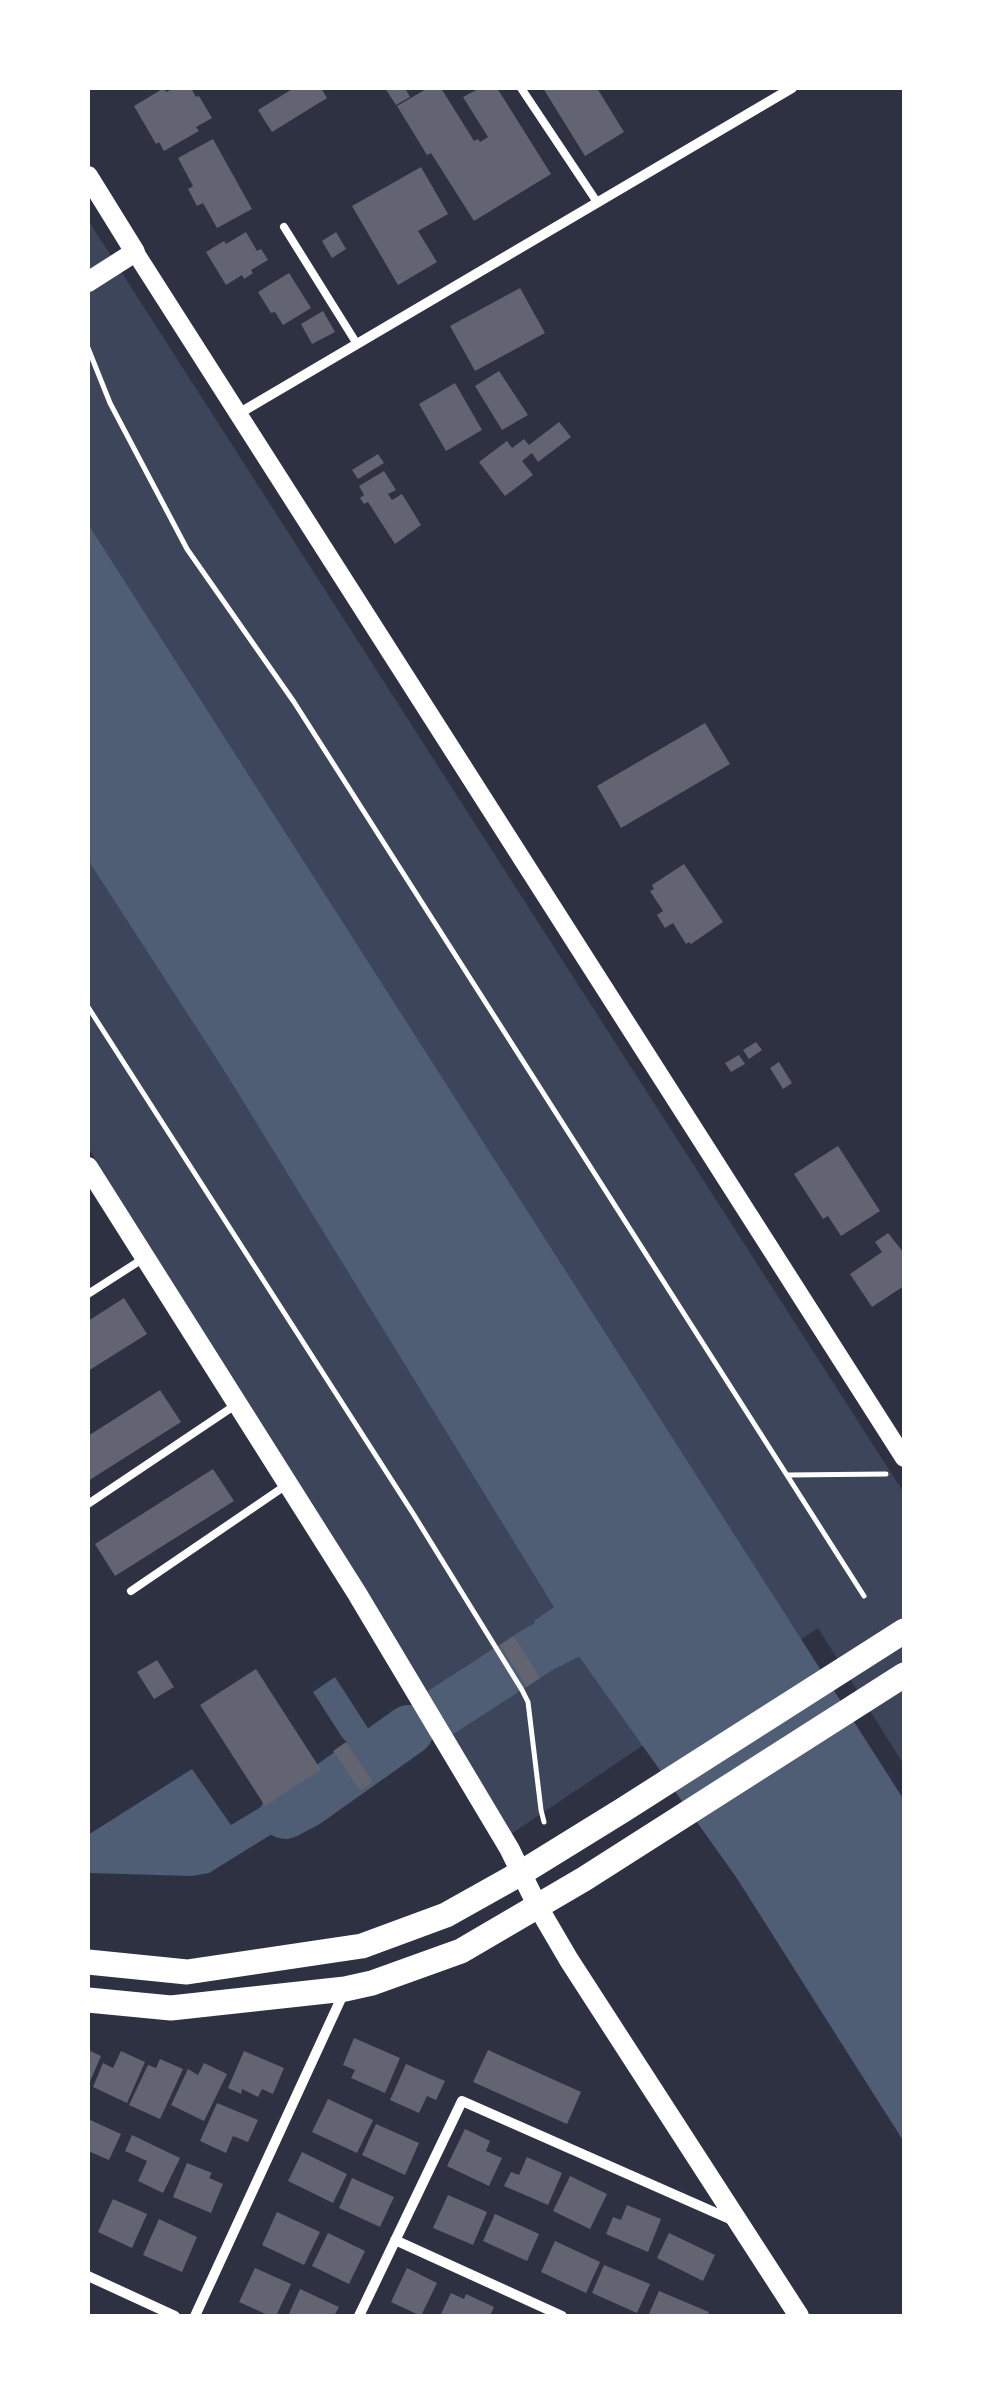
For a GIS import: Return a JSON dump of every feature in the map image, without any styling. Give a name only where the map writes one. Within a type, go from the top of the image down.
[{"type":"main road","points":[[88,176],[135,252],[88,282]]},
{"type":"main road","points":[[88,1167],[388,1645],[509,1848],[569,1960],[798,2316]]},
{"type":"main road","points":[[88,1962],[187,1972],[362,1946],[446,1915],[623,1810],[904,1632]]},
{"type":"main road","points":[[88,2000],[171,2008],[345,1989],[461,1950],[538,1907],[901,1677]]},
{"type":"street","points":[[238,414],[792,88]]},
{"type":"street","points":[[135,252],[904,1458]]},
{"type":"street","points":[[195,2316],[345,1989]]},
{"type":"street","points":[[358,2316],[462,2101],[740,2224]]},
{"type":"street","points":[[395,2240],[562,2316]]},
{"type":"street","points":[[88,2276],[176,2316]]},
{"type":"lane","points":[[521,88],[597,202]]},
{"type":"lane","points":[[284,227],[356,344]]},
{"type":"lane","points":[[88,1294],[145,1258]]},
{"type":"lane","points":[[88,1504],[238,1403]]},
{"type":"lane","points":[[130,1590],[288,1484]]},
{"type":"path","points":[[88,348],[110,402],[187,549],[294,702],[864,1596]]},
{"type":"path","points":[[88,1007],[522,1690],[528,1702],[544,1822]]},
{"type":"path","points":[[788,1475],[886,1474]]},
{"type":"shaded area","points":[[88,220],[904,1493],[904,1765],[818,1628],[511,1834],[88,1147]]},
{"type":"shaded area","points":[[88,524],[904,1800],[904,2142],[736,1877],[578,1655],[562,1665],[556,1656],[546,1662],[530,1636],[539,1630],[534,1621],[554,1607],[222,1067],[88,860]]},
{"type":"shaded area","points":[[485,1666],[500,1690],[451,1720],[435,1696]]},
{"type":"shaded area","points":[[335,1677],[373,1736],[388,1726],[403,1749],[372,1771],[342,1737],[313,1692]]},
{"type":"shaded area","points":[[332,1764],[348,1787],[209,1873],[88,1873],[88,1835],[192,1769],[231,1825]]},
{"type":"building","points":[[164,88],[166,92],[191,88],[212,118],[196,127],[199,131],[164,151],[134,106]]},
{"type":"building","points":[[294,88],[321,88],[327,98],[272,132],[258,110]]},
{"type":"building","points":[[385,88],[405,88],[410,97],[396,105]]},
{"type":"building","points":[[428,88],[441,88],[474,141],[480,142],[488,137],[463,97],[480,88],[497,88],[551,174],[474,221],[397,106]]},
{"type":"building","points":[[543,88],[597,88],[624,132],[585,156]]},
{"type":"building","points":[[213,139],[252,209],[217,228],[203,203],[197,206],[188,189],[193,186],[178,158]]},
{"type":"building","points":[[421,167],[448,214],[418,231],[437,262],[398,285],[352,206]]},
{"type":"building","points":[[246,232],[257,251],[261,249],[268,260],[244,279],[242,275],[226,285],[206,252]]},
{"type":"building","points":[[336,232],[346,249],[332,258],[322,241]]},
{"type":"building","points":[[289,273],[311,308],[283,325],[258,292]]},
{"type":"building","points":[[520,288],[545,333],[475,371],[450,326]]},
{"type":"building","points":[[323,311],[335,332],[312,344],[301,324]]},
{"type":"building","points":[[499,371],[528,415],[502,430],[475,386]]},
{"type":"building","points":[[455,383],[482,430],[446,451],[419,404]]},
{"type":"building","points":[[559,422],[571,437],[538,462],[532,453],[522,461],[533,475],[505,496],[479,462],[507,441],[512,448],[524,439],[529,445]]},
{"type":"building","points":[[378,454],[384,463],[358,479],[352,470]]},
{"type":"building","points":[[384,471],[396,490],[388,494],[392,500],[402,494],[421,525],[395,544],[368,502],[364,504],[360,498],[364,495],[359,486]]},
{"type":"building","points":[[705,723],[730,764],[621,828],[597,786]]},
{"type":"building","points":[[684,864],[723,922],[691,944],[686,944],[673,923],[665,928],[657,915],[663,911],[650,891],[654,889],[652,885]]},
{"type":"building","points":[[756,1042],[762,1050],[749,1059],[743,1050]]},
{"type":"building","points":[[739,1055],[745,1064],[731,1072],[725,1063]]},
{"type":"building","points":[[779,1062],[792,1083],[783,1089],[770,1068]]},
{"type":"building","points":[[838,1146],[880,1211],[841,1236],[828,1216],[823,1219],[794,1174]]},
{"type":"building","points":[[888,1233],[904,1253],[904,1286],[872,1307],[850,1274],[882,1252],[875,1242]]},
{"type":"building","points":[[124,1298],[147,1334],[88,1371],[88,1321]]},
{"type":"building","points":[[160,1390],[181,1422],[88,1481],[88,1436]]},
{"type":"building","points":[[213,1469],[234,1501],[115,1576],[95,1544]]},
{"type":"building","points":[[514,1636],[540,1678],[527,1687],[500,1645]]},
{"type":"building","points":[[157,1660],[174,1687],[154,1699],[137,1672]]},
{"type":"building","points":[[256,1669],[321,1770],[265,1806],[200,1705]]},
{"type":"building","points":[[346,1742],[373,1782],[360,1791],[333,1751]]},
{"type":"building","points":[[354,2038],[400,2058],[385,2093],[351,2078],[355,2070],[343,2065]]},
{"type":"building","points":[[88,2050],[101,2056],[88,2086]]},
{"type":"building","points":[[488,2050],[581,2092],[567,2124],[473,2082]]},
{"type":"building","points":[[121,2051],[145,2062],[127,2103],[93,2087],[103,2063],[113,2068]]},
{"type":"building","points":[[244,2051],[284,2068],[273,2094],[262,2089],[258,2097],[242,2089],[241,2094],[228,2088]]},
{"type":"building","points":[[160,2059],[183,2069],[160,2119],[129,2105],[148,2065],[156,2068]]},
{"type":"building","points":[[204,2063],[227,2074],[204,2121],[171,2105],[188,2069],[198,2075]]},
{"type":"building","points":[[406,2064],[445,2081],[436,2100],[427,2096],[419,2113],[390,2100]]},
{"type":"building","points":[[328,2099],[373,2120],[357,2153],[312,2132]]},
{"type":"building","points":[[217,2103],[258,2120],[248,2142],[233,2136],[226,2153],[200,2141]]},
{"type":"building","points":[[88,2119],[121,2134],[109,2160],[88,2151]]},
{"type":"building","points":[[376,2124],[419,2143],[405,2175],[362,2155]]},
{"type":"building","points":[[465,2129],[490,2141],[486,2151],[502,2158],[489,2186],[447,2166]]},
{"type":"building","points":[[132,2135],[180,2158],[163,2193],[138,2181],[147,2161],[125,2151]]},
{"type":"building","points":[[302,2152],[347,2174],[333,2203],[288,2181]]},
{"type":"building","points":[[527,2157],[562,2173],[548,2205],[504,2186],[511,2172],[519,2175]]},
{"type":"building","points":[[187,2163],[212,2173],[209,2178],[223,2184],[211,2213],[173,2197]]},
{"type":"building","points":[[570,2176],[607,2194],[590,2229],[553,2211]]},
{"type":"building","points":[[352,2178],[394,2197],[380,2227],[339,2208]]},
{"type":"building","points":[[448,2195],[487,2212],[473,2245],[433,2228]]},
{"type":"building","points":[[113,2199],[147,2214],[132,2248],[98,2232]]},
{"type":"building","points":[[627,2205],[661,2219],[648,2252],[606,2234],[613,2217],[621,2220]]},
{"type":"building","points":[[277,2212],[320,2232],[304,2265],[262,2245]]},
{"type":"building","points":[[495,2214],[539,2234],[527,2261],[483,2241]]},
{"type":"building","points":[[159,2219],[197,2237],[182,2272],[143,2255]]},
{"type":"building","points":[[328,2233],[365,2251],[349,2284],[312,2266]]},
{"type":"building","points":[[669,2233],[715,2255],[703,2281],[657,2258]]},
{"type":"building","points":[[555,2241],[600,2262],[586,2293],[541,2272]]},
{"type":"building","points":[[604,2265],[650,2284],[637,2313],[592,2293]]},
{"type":"building","points":[[255,2268],[291,2284],[276,2316],[239,2302]]},
{"type":"building","points":[[407,2268],[437,2283],[421,2316],[391,2302]]},
{"type":"building","points":[[300,2289],[339,2307],[334,2316],[288,2316]]},
{"type":"building","points":[[659,2291],[709,2312],[707,2316],[648,2316]]},
{"type":"building","points":[[451,2293],[464,2299],[466,2294],[494,2307],[490,2316],[440,2316]]},
{"type":"waterway","points":[[443,1711],[539,1649],[597,1620]]},
{"type":"waterway","points":[[285,1814],[409,1730]]}]
